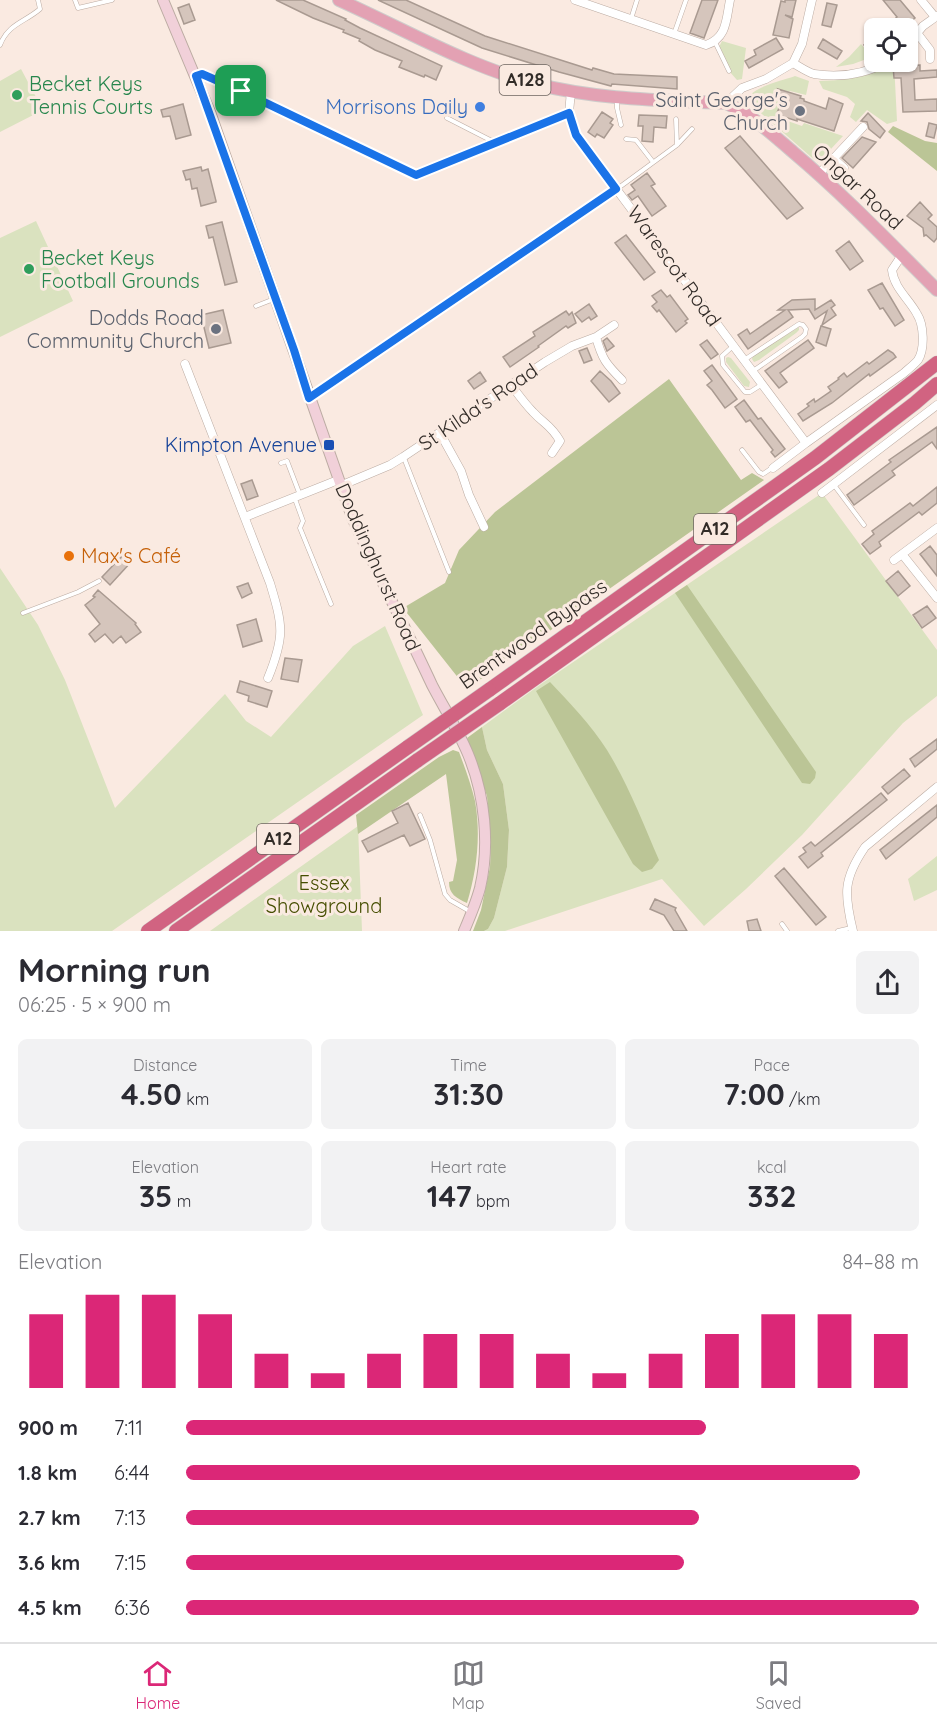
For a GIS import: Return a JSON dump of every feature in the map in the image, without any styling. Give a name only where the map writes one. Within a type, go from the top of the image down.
[{"type":"highway","name":"Brentwood Bypass","points":[[148,931],[815,459],[937,363]]},
{"type":"highway","name":"Brentwood Bypass","points":[[177,931],[829,469],[937,384]]},
{"type":"main road","name":"Ongar Road","points":[[339,0],[475,63],[536,84],[617,98],[726,103],[756,121],[819,174],[937,290]]},
{"type":"street","name":"Doddinghurst Road","points":[[164,0],[210,112],[352,516],[440,702],[468,754],[476,777],[482,802],[485,835],[480,888],[464,931]]},
{"type":"street","points":[[575,0],[592,3],[630,20],[706,45],[715,42],[722,35],[730,0]]},
{"type":"street","points":[[726,103],[743,87],[766,79],[793,63],[802,44],[812,0]]},
{"type":"street","points":[[918,32],[936,17],[921,0]]},
{"type":"street","points":[[918,34],[930,50],[930,59]]},
{"type":"street","points":[[793,63],[813,74],[837,76],[864,71]]},
{"type":"street","points":[[196,76],[202,74],[241,91],[416,175],[569,113]]},
{"type":"street","name":"Warescot Road","points":[[571,91],[569,113],[576,135],[806,443]]},
{"type":"street","points":[[819,174],[863,126]]},
{"type":"street","points":[[833,158],[844,168]]},
{"type":"street","points":[[309,398],[616,189]]},
{"type":"street","points":[[773,468],[904,373],[918,360],[922,346],[919,316],[896,285],[891,270],[902,255]]},
{"type":"street","name":"St Kilda's Road","points":[[245,517],[390,465],[572,346],[596,337],[614,325]]},
{"type":"street","points":[[596,337],[601,356],[622,380]]},
{"type":"street","points":[[185,364],[245,517],[279,613],[281,631],[279,649],[268,678]]},
{"type":"street","points":[[511,385],[534,413],[556,433],[560,441],[552,453]]},
{"type":"street","points":[[822,493],[937,405]]},
{"type":"street","points":[[440,433],[461,471],[472,504],[484,527]]},
{"type":"street","points":[[894,560],[937,528]]},
{"type":"street","points":[[902,554],[937,598]]},
{"type":"street","points":[[852,929],[847,902],[847,884],[849,873],[857,859],[865,847],[937,787]]},
{"type":"lane","points":[[0,45],[12,26],[34,15],[40,9],[38,0]]},
{"type":"lane","points":[[75,0],[78,9],[112,0]]},
{"type":"lane","points":[[630,20],[637,0]]},
{"type":"lane","points":[[674,35],[686,0]]},
{"type":"lane","points":[[715,42],[729,71]]},
{"type":"lane","points":[[617,98],[621,125]]},
{"type":"lane","points":[[447,118],[494,142]]},
{"type":"lane","points":[[676,119],[676,145]]},
{"type":"lane","points":[[616,189],[676,145],[692,129]]},
{"type":"lane","points":[[626,139],[636,140],[653,162]]},
{"type":"lane","points":[[256,306],[275,299]]},
{"type":"lane","points":[[744,360],[799,324],[806,329],[802,337],[752,371]]},
{"type":"lane","name":"Warescot Road","points":[[733,346],[722,356],[723,365],[745,392],[750,392],[761,384]]},
{"type":"lane","points":[[742,450],[759,472],[763,474],[773,468]]},
{"type":"lane","points":[[404,457],[449,572]]},
{"type":"lane","points":[[281,463],[287,462],[303,521],[300,528],[331,604]]},
{"type":"lane","points":[[834,484],[864,525]]},
{"type":"lane","points":[[22,613],[78,592],[99,581]]},
{"type":"lane","points":[[420,815],[430,840],[445,894],[450,900],[472,913]]},
{"type":"lane","points":[[782,924],[787,931]]},
{"type":"lane","points":[[838,931],[852,929]]},
{"type":"green space","points":[[722,41],[746,48],[742,79],[737,80],[729,71],[718,49]]},
{"type":"green space","points":[[861,44],[864,48],[864,60],[836,67]]},
{"type":"green space","name":"Becket Keys Tennis Courts","points":[[21,69],[43,110],[0,132],[0,81]]},
{"type":"green space","points":[[872,72],[895,72],[897,121],[887,124],[867,110],[856,122],[850,117],[855,104],[847,97],[823,89],[819,81],[858,77]]},
{"type":"green space","points":[[795,76],[809,81],[806,95],[790,91],[785,94],[779,118],[802,126],[804,123],[843,136],[818,163],[747,101],[749,96],[760,88]]},
{"type":"green space","points":[[893,126],[925,141],[937,143],[937,171],[888,132]]},
{"type":"green space","name":"Becket Keys Football Grounds","points":[[36,221],[73,301],[0,337],[0,238]]},
{"type":"green space","points":[[799,327],[796,333],[754,362],[753,356]]},
{"type":"green space","points":[[728,357],[750,382],[749,387],[744,386],[726,362]]},
{"type":"green space","points":[[669,379],[741,480],[752,473],[764,480],[467,689],[403,608],[445,583],[459,550],[495,512]]},
{"type":"green space","points":[[822,493],[937,650],[937,696],[903,723],[802,835],[704,926],[662,879],[505,931],[484,931],[488,929],[494,918],[507,867],[509,830],[503,784],[487,750],[482,727],[541,684]]},
{"type":"green space","points":[[0,568],[38,625],[65,680],[115,808],[225,694],[246,721],[271,737],[353,646],[385,626],[423,715],[112,931],[0,931]]},
{"type":"green space","points":[[687,585],[816,772],[810,784],[802,783],[675,593]]},
{"type":"green space","points":[[550,682],[587,723],[615,763],[659,860],[652,869],[642,872],[633,864],[536,691]]},
{"type":"green space","points":[[482,727],[487,750],[503,784],[509,830],[507,867],[494,918],[488,929],[473,931],[481,910],[490,867],[491,842],[487,796],[467,738]]},
{"type":"green space","points":[[453,750],[459,752],[468,776],[477,814],[477,852],[467,903],[454,895],[449,886],[449,882],[453,881],[457,860],[446,774],[358,834],[356,815],[439,757]]},
{"type":"green space","name":"Essex Showground","points":[[358,826],[362,931],[210,931]]},
{"type":"green space","points":[[937,856],[937,890],[914,901],[908,879]]},
{"type":"building","points":[[276,0],[303,0],[442,66],[436,80],[399,67],[402,61],[375,50],[359,41],[360,39],[343,32],[344,30]]},
{"type":"building","points":[[378,0],[406,0],[485,36],[592,70],[593,68],[614,74],[677,77],[677,89],[612,84],[611,86],[559,72],[482,48]]},
{"type":"building","points":[[702,0],[718,0],[704,38],[690,33]]},
{"type":"building","points":[[785,0],[796,0],[792,17],[785,15],[793,19],[789,38],[773,35],[781,1],[785,2]]},
{"type":"building","points":[[883,0],[900,0],[915,18],[897,17]]},
{"type":"building","points":[[827,3],[837,5],[831,27],[822,25]]},
{"type":"building","points":[[189,4],[195,20],[184,24],[178,8]]},
{"type":"building","points":[[776,38],[783,49],[749,68],[745,61],[756,55],[754,50]]},
{"type":"building","points":[[823,39],[842,51],[837,59],[818,48]]},
{"type":"building","points":[[918,65],[920,65],[920,71],[937,70],[937,77],[914,79],[915,100],[937,99],[937,111],[903,112],[901,78],[894,78],[894,72],[918,72]]},
{"type":"building","name":"Saint George's Church","points":[[778,89],[801,96],[800,98],[804,101],[826,109],[829,98],[843,104],[834,131],[778,115],[783,98]]},
{"type":"building","points":[[183,104],[191,135],[176,139],[170,116],[163,117],[161,110]]},
{"type":"building","points":[[602,112],[613,119],[610,123],[613,125],[604,138],[597,134],[595,137],[588,132]]},
{"type":"building","points":[[868,113],[885,131],[880,138],[869,129],[867,122],[861,121]]},
{"type":"building","points":[[639,115],[667,116],[666,128],[654,127],[653,142],[642,141],[643,126],[638,126]]},
{"type":"building","points":[[929,123],[937,125],[934,138],[926,136]]},
{"type":"building","points":[[740,136],[803,208],[787,219],[725,148]]},
{"type":"building","points":[[862,137],[876,142],[853,168],[842,158]]},
{"type":"building","points":[[201,167],[202,171],[208,169],[216,202],[201,206],[197,188],[192,189],[190,179],[186,180],[183,171]]},
{"type":"building","points":[[647,173],[655,184],[651,186],[666,206],[652,216],[638,196],[632,200],[628,195],[635,190],[631,185]]},
{"type":"building","points":[[920,202],[932,215],[928,219],[937,227],[937,238],[934,242],[926,235],[924,236],[923,228],[907,216]]},
{"type":"building","points":[[222,222],[237,282],[225,285],[213,237],[209,238],[206,226]]},
{"type":"building","points":[[626,235],[655,272],[644,280],[615,243]]},
{"type":"building","points":[[849,241],[863,261],[850,270],[836,251]]},
{"type":"building","points":[[882,283],[904,320],[895,326],[883,308],[880,309],[868,290]]},
{"type":"building","points":[[661,290],[667,297],[670,295],[688,319],[685,321],[687,323],[676,332],[659,310],[657,312],[652,306],[657,302],[652,296]]},
{"type":"building","points":[[815,299],[815,310],[831,300],[835,305],[831,308],[836,315],[822,325],[827,311],[815,319],[809,309],[788,310],[793,317],[748,349],[738,335],[747,329],[750,334],[785,310],[778,310],[792,300]]},
{"type":"building","points":[[589,304],[597,316],[591,320],[589,317],[582,322],[575,314]]},
{"type":"building","name":"Dodds Road Community Church","points":[[223,310],[231,343],[209,348],[201,315]]},
{"type":"building","points":[[566,311],[569,315],[572,312],[576,323],[568,328],[566,326],[510,367],[503,357],[535,336],[533,332]]},
{"type":"building","points":[[821,326],[831,329],[826,346],[816,342]]},
{"type":"building","points":[[607,338],[614,346],[607,351],[603,341]]},
{"type":"building","points":[[707,340],[718,354],[711,359],[700,345]]},
{"type":"building","points":[[808,340],[814,348],[780,373],[787,382],[779,388],[765,371]]},
{"type":"building","points":[[587,348],[592,360],[584,363],[579,351]]},
{"type":"building","points":[[888,350],[896,357],[803,421],[798,414],[814,399],[815,402],[831,391],[828,387],[838,378],[844,373],[847,377]]},
{"type":"building","points":[[712,365],[737,399],[725,408],[707,385],[712,381],[704,371]]},
{"type":"building","points":[[600,371],[620,393],[609,402],[591,381]]},
{"type":"building","points":[[480,372],[486,381],[474,389],[468,381]]},
{"type":"building","points":[[744,400],[785,449],[775,457],[771,452],[773,450],[750,420],[746,422],[735,407]]},
{"type":"building","points":[[937,427],[937,449],[932,442],[892,471],[895,475],[854,505],[847,495],[891,462],[889,460]]},
{"type":"building","points":[[252,480],[258,496],[247,500],[241,484]]},
{"type":"building","points":[[937,487],[937,503],[922,515],[919,512],[879,542],[881,546],[870,554],[862,544],[874,534],[872,531],[910,503],[913,506]]},
{"type":"building","points":[[930,546],[937,555],[937,576],[920,554]]},
{"type":"building","points":[[123,555],[131,562],[110,585],[102,577]]},
{"type":"building","points":[[898,571],[910,586],[898,596],[886,581]]},
{"type":"building","points":[[248,583],[252,593],[242,598],[237,587]]},
{"type":"building","points":[[98,590],[136,623],[141,632],[126,643],[121,636],[113,643],[105,634],[95,642],[89,634],[100,624],[85,605],[95,597],[93,596]]},
{"type":"building","points":[[927,606],[936,618],[922,628],[913,615]]},
{"type":"building","points":[[256,619],[262,641],[243,647],[237,625]]},
{"type":"building","points":[[285,658],[302,660],[298,682],[281,679]]},
{"type":"building","points":[[240,681],[272,691],[267,707],[248,701],[249,696],[237,692]]},
{"type":"building","points":[[937,739],[937,749],[915,767],[910,759]]},
{"type":"building","points":[[904,769],[910,776],[888,794],[882,787]]},
{"type":"building","points":[[881,793],[887,800],[821,853],[823,856],[808,868],[799,857],[806,852],[803,848],[811,842],[815,846]]},
{"type":"building","points":[[408,803],[425,839],[410,846],[404,835],[368,852],[362,841],[398,823],[392,811]]},
{"type":"building","points":[[937,805],[937,817],[886,859],[880,850]]},
{"type":"building","points":[[784,868],[826,917],[816,925],[775,876]]},
{"type":"building","points":[[655,899],[676,908],[687,931],[674,931],[664,915],[650,909]]},
{"type":"building","points":[[757,919],[761,931],[749,931],[747,921]]},
{"type":"place","name":"Becket Keys Tennis Courts","points":[[17,95]]},
{"type":"place","name":"Morrisons Daily","points":[[480,107]]},
{"type":"place","name":"Saint George's Church","points":[[800,111]]},
{"type":"place","name":"Becket Keys Football Grounds","points":[[29,269]]},
{"type":"place","name":"Dodds Road Community Church","points":[[216,329]]},
{"type":"place","name":"Kimpton Avenue","points":[[329,445]]},
{"type":"place","name":"Max's Café","points":[[69,556]]},
{"type":"route","points":[[202,74],[241,91],[416,175],[569,113],[576,135],[616,189],[309,398],[196,76],[202,74]]}]
